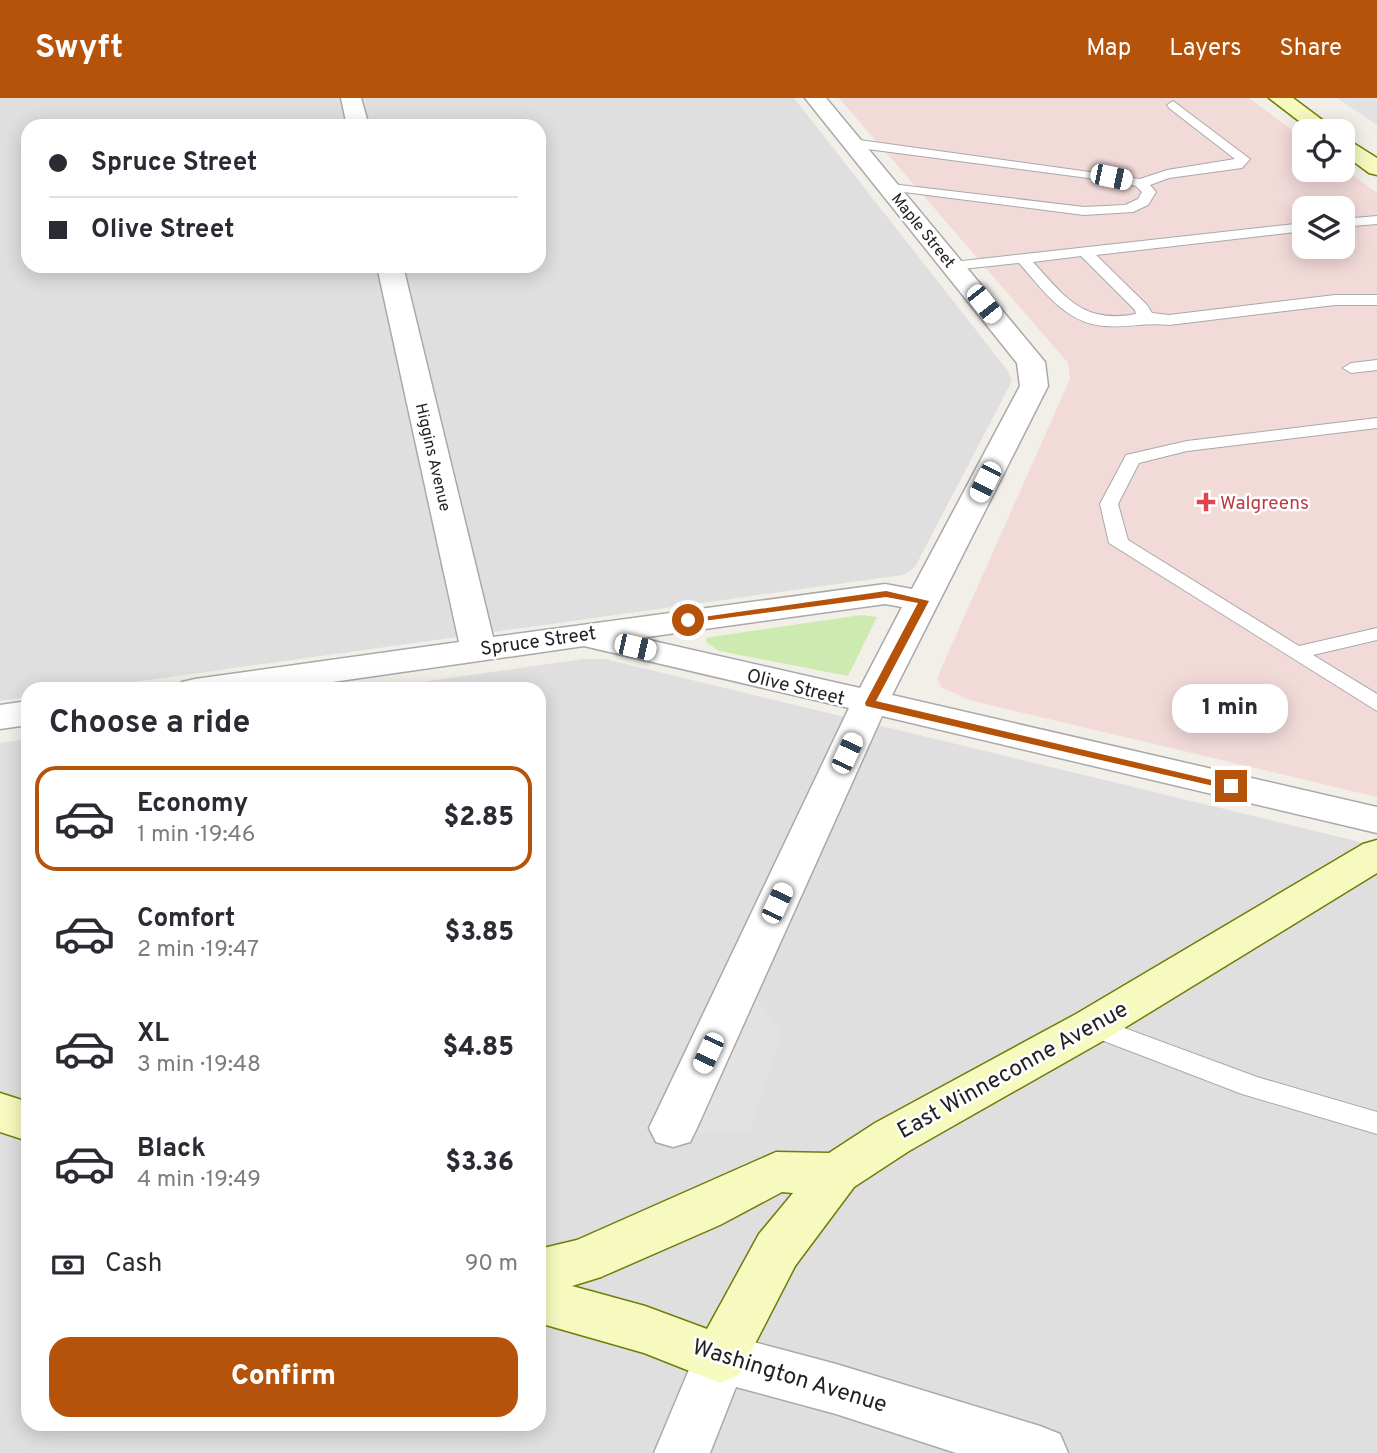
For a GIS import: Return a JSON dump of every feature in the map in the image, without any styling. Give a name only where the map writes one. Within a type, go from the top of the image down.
[{"type":"main road","points":[[1279,98],[1309,119]]},
{"type":"main road","points":[[1355,152],[1377,168]]},
{"type":"main road","name":"East Winneconne Avenue","points":[[720,1358],[777,1250],[837,1172],[892,1137],[1092,1026],[1377,854]]},
{"type":"main road","points":[[0,1112],[21,1120]]},
{"type":"main road","points":[[546,1270],[583,1261],[702,1210],[776,1172],[837,1172]]},
{"type":"main road","name":"Washington Avenue","points":[[546,1302],[645,1330],[720,1358]]},
{"type":"street","points":[[356,119],[352,99],[376,98]]},
{"type":"street","name":"Maple Street","points":[[815,98],[1031,362],[1034,386],[924,601]]},
{"type":"street","name":"Higgins Avenue","points":[[392,273],[478,648]]},
{"type":"street","name":"Spruce Street","points":[[249,682],[478,648],[886,594],[924,601]]},
{"type":"street","points":[[673,1128],[870,703],[924,601]]},
{"type":"street","name":"Olive Street","points":[[583,635],[1377,820]]},
{"type":"street","points":[[0,717],[21,714]]},
{"type":"street","points":[[682,1453],[720,1358]]},
{"type":"street","name":"Washington Avenue","points":[[720,1358],[836,1389],[1041,1453]]},
{"type":"lane","points":[[852,143],[1141,183],[1167,174],[1237,165],[1243,159],[1173,105]]},
{"type":"lane","points":[[888,186],[1107,211],[1143,202],[1149,192],[1141,183]]},
{"type":"lane","points":[[1355,222],[1377,220]]},
{"type":"lane","points":[[953,265],[1292,228]]},
{"type":"lane","points":[[1085,252],[1142,308],[1146,317]]},
{"type":"lane","points":[[1022,258],[1070,310],[1085,320],[1103,323],[1146,317],[1169,320],[1335,300],[1377,300]]},
{"type":"lane","points":[[1351,368],[1377,365]]},
{"type":"lane","points":[[1377,423],[1186,446],[1132,460],[1109,505],[1119,543],[1377,704]]},
{"type":"lane","points":[[1295,653],[1377,634]]},
{"type":"lane","points":[[1092,1026],[1252,1086],[1377,1123]]},
{"type":"shaded area","points":[[0,98],[794,98],[1008,371],[1012,381],[915,567],[903,575],[133,682],[21,682],[21,698],[0,701]]},
{"type":"shaded area","points":[[839,98],[1249,98],[1292,130],[1292,182],[1355,182],[1355,177],[1377,193],[1377,797],[969,700],[941,687],[937,678],[1070,379],[1068,363]]},
{"type":"shaded area","points":[[1337,98],[1377,98],[1377,125]]},
{"type":"shaded area","points":[[584,659],[605,659],[1377,846],[1377,1453],[0,1453],[0,743],[21,740],[21,1431],[546,1431],[546,682],[421,682]]},
{"type":"shaded area","points":[[755,996],[782,1033],[749,1131],[693,1134]]},
{"type":"green space","points":[[861,615],[877,617],[848,676],[719,651],[706,642],[707,638],[717,636]]},
{"type":"place","name":"Walgreens","points":[[1206,502]]},
{"type":"route","points":[[688,620],[886,594],[924,601],[870,703],[1231,786]]}]
